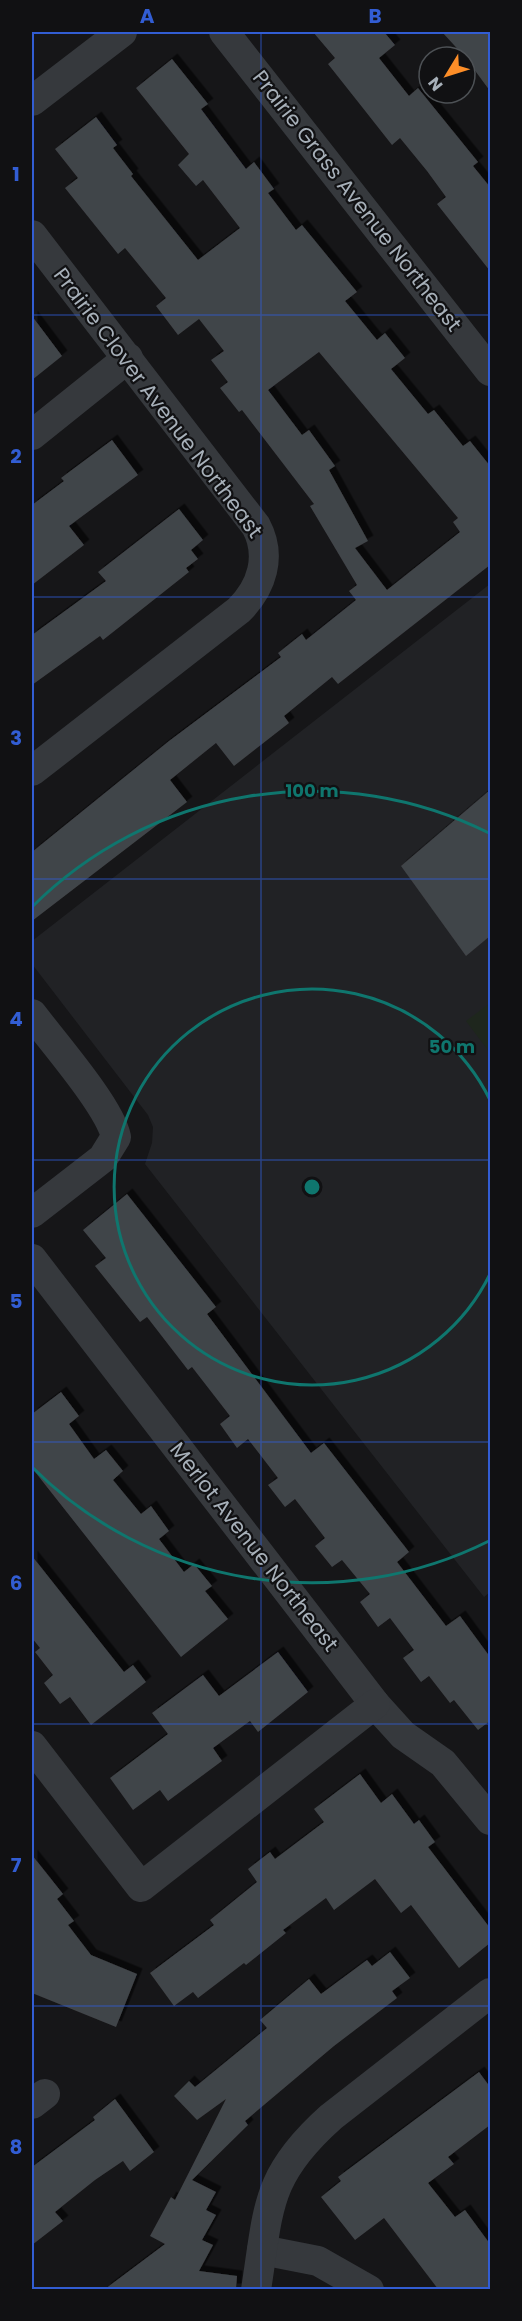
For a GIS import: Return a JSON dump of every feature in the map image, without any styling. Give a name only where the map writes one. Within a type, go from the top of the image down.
[{"type":"street","points":[[32,101],[122,32]]},
{"type":"street","name":"Prairie Grass Avenue Northeast","points":[[224,32],[490,371]]},
{"type":"street","name":"Prairie Clover Avenue Northeast","points":[[32,235],[256,526],[265,548],[261,577],[251,598],[239,610],[32,771]]},
{"type":"street","points":[[32,435],[128,358]]},
{"type":"street","points":[[32,1014],[102,1108],[114,1127],[116,1137],[102,1158],[32,1213]]},
{"type":"street","name":"Merlot Avenue Northeast","points":[[32,1259],[375,1704],[403,1735],[443,1763],[490,1820]]},
{"type":"street","points":[[32,1746],[141,1887],[375,1704]]},
{"type":"street","points":[[256,2289],[267,2211],[277,2181],[306,2139],[490,1994]]},
{"type":"street","points":[[262,2250],[318,2261],[369,2289]]},
{"type":"shaded area","points":[[490,584],[490,1592],[484,1597],[145,1164],[152,1143],[153,1127],[148,1115],[32,964],[32,941]]},
{"type":"shaded area","points":[[490,1003],[490,1053],[466,1021]]},
{"type":"building","points":[[313,32],[384,32],[395,45],[379,58],[409,96],[417,89],[417,105],[432,105],[478,162],[473,166],[490,187],[490,271],[437,204],[446,197],[427,171],[400,138],[392,145],[328,64],[335,58]]},
{"type":"building","points":[[442,32],[490,32],[490,91],[477,73],[477,45],[454,45]]},
{"type":"building","points":[[172,59],[208,104],[201,109],[246,169],[254,162],[274,189],[268,193],[296,230],[302,225],[357,292],[345,301],[377,340],[385,333],[405,358],[391,369],[428,414],[434,410],[463,446],[470,441],[490,466],[490,565],[338,684],[332,677],[284,716],[289,723],[234,766],[216,743],[170,780],[187,802],[32,921],[32,852],[169,741],[281,657],[278,653],[302,634],[306,640],[356,600],[349,591],[357,585],[310,506],[314,504],[242,410],[239,412],[220,388],[228,382],[211,360],[224,351],[199,319],[178,335],[156,306],[166,298],[125,248],[118,254],[65,188],[78,178],[55,149],[96,117],[117,145],[113,148],[133,174],[131,176],[198,260],[240,228],[203,180],[196,186],[178,165],[189,154],[136,88]],"holes":[[[319,352],[458,518],[453,522],[460,532],[387,590],[355,548],[368,541],[329,470],[335,466],[309,430],[302,435],[268,390]]]},
{"type":"building","points":[[32,316],[62,356],[32,380]]},
{"type":"building","points":[[112,440],[138,475],[69,526],[84,545],[32,585],[32,505],[64,481],[61,478]]},
{"type":"building","points":[[179,509],[203,540],[191,550],[198,559],[186,568],[189,572],[103,640],[100,636],[32,685],[32,635],[106,581],[98,572]]},
{"type":"building","points":[[490,790],[490,936],[466,956],[401,866]]},
{"type":"building","points":[[127,1194],[216,1307],[207,1314],[311,1453],[324,1443],[409,1552],[397,1562],[446,1626],[460,1616],[490,1657],[490,1721],[478,1730],[454,1700],[450,1703],[429,1676],[421,1682],[403,1658],[414,1650],[390,1618],[378,1627],[360,1602],[370,1594],[342,1560],[332,1567],[315,1546],[325,1538],[295,1499],[285,1507],[268,1485],[278,1478],[248,1439],[237,1448],[220,1424],[230,1416],[192,1367],[188,1370],[147,1317],[140,1322],[95,1266],[106,1258],[83,1230]]},
{"type":"building","points":[[61,1392],[79,1416],[69,1424],[94,1459],[106,1450],[123,1471],[113,1480],[141,1514],[151,1506],[169,1531],[159,1539],[184,1572],[194,1564],[212,1586],[205,1591],[228,1619],[181,1657],[32,1468],[32,1414]]},
{"type":"building","points":[[32,1556],[124,1672],[133,1665],[146,1682],[91,1725],[70,1697],[60,1704],[44,1683],[53,1675],[35,1652],[40,1648],[32,1638]]},
{"type":"building","points":[[278,1652],[308,1692],[258,1732],[250,1721],[213,1748],[222,1761],[168,1801],[160,1790],[133,1810],[110,1778],[168,1734],[152,1713],[203,1675],[219,1696]]},
{"type":"building","points":[[360,1774],[381,1803],[392,1794],[414,1824],[419,1820],[435,1842],[428,1847],[490,1928],[490,1943],[459,1968],[411,1905],[401,1913],[375,1879],[334,1910],[326,1898],[283,1930],[286,1933],[246,1965],[244,1963],[198,1998],[193,1992],[174,2006],[150,1973],[214,1925],[210,1920],[257,1882],[248,1869],[270,1852],[275,1859],[324,1822],[314,1809]]},
{"type":"building","points":[[32,1855],[63,1894],[57,1899],[74,1921],[68,1925],[91,1955],[137,1974],[116,2027],[32,1993]]},
{"type":"building","points":[[390,1952],[410,1978],[392,1991],[397,1998],[334,2046],[245,2121],[248,2125],[192,2180],[216,2192],[206,2210],[216,2215],[202,2240],[213,2245],[199,2271],[237,2276],[236,2289],[105,2289],[165,2244],[150,2236],[171,2197],[175,2200],[226,2099],[197,2120],[174,2096],[189,2081],[195,2087],[267,2028],[260,2020],[309,1979],[321,1994],[367,1960],[372,1966]]},
{"type":"building","points":[[479,2072],[490,2087],[490,2125],[448,2157],[454,2164],[428,2183],[455,2217],[465,2210],[490,2244],[490,2289],[438,2289],[384,2218],[355,2240],[321,2197],[341,2181],[338,2177]]},
{"type":"building","points":[[115,2099],[154,2152],[130,2171],[123,2161],[95,2180],[55,2212],[63,2221],[32,2245],[32,2167],[95,2120],[93,2117]]}]
